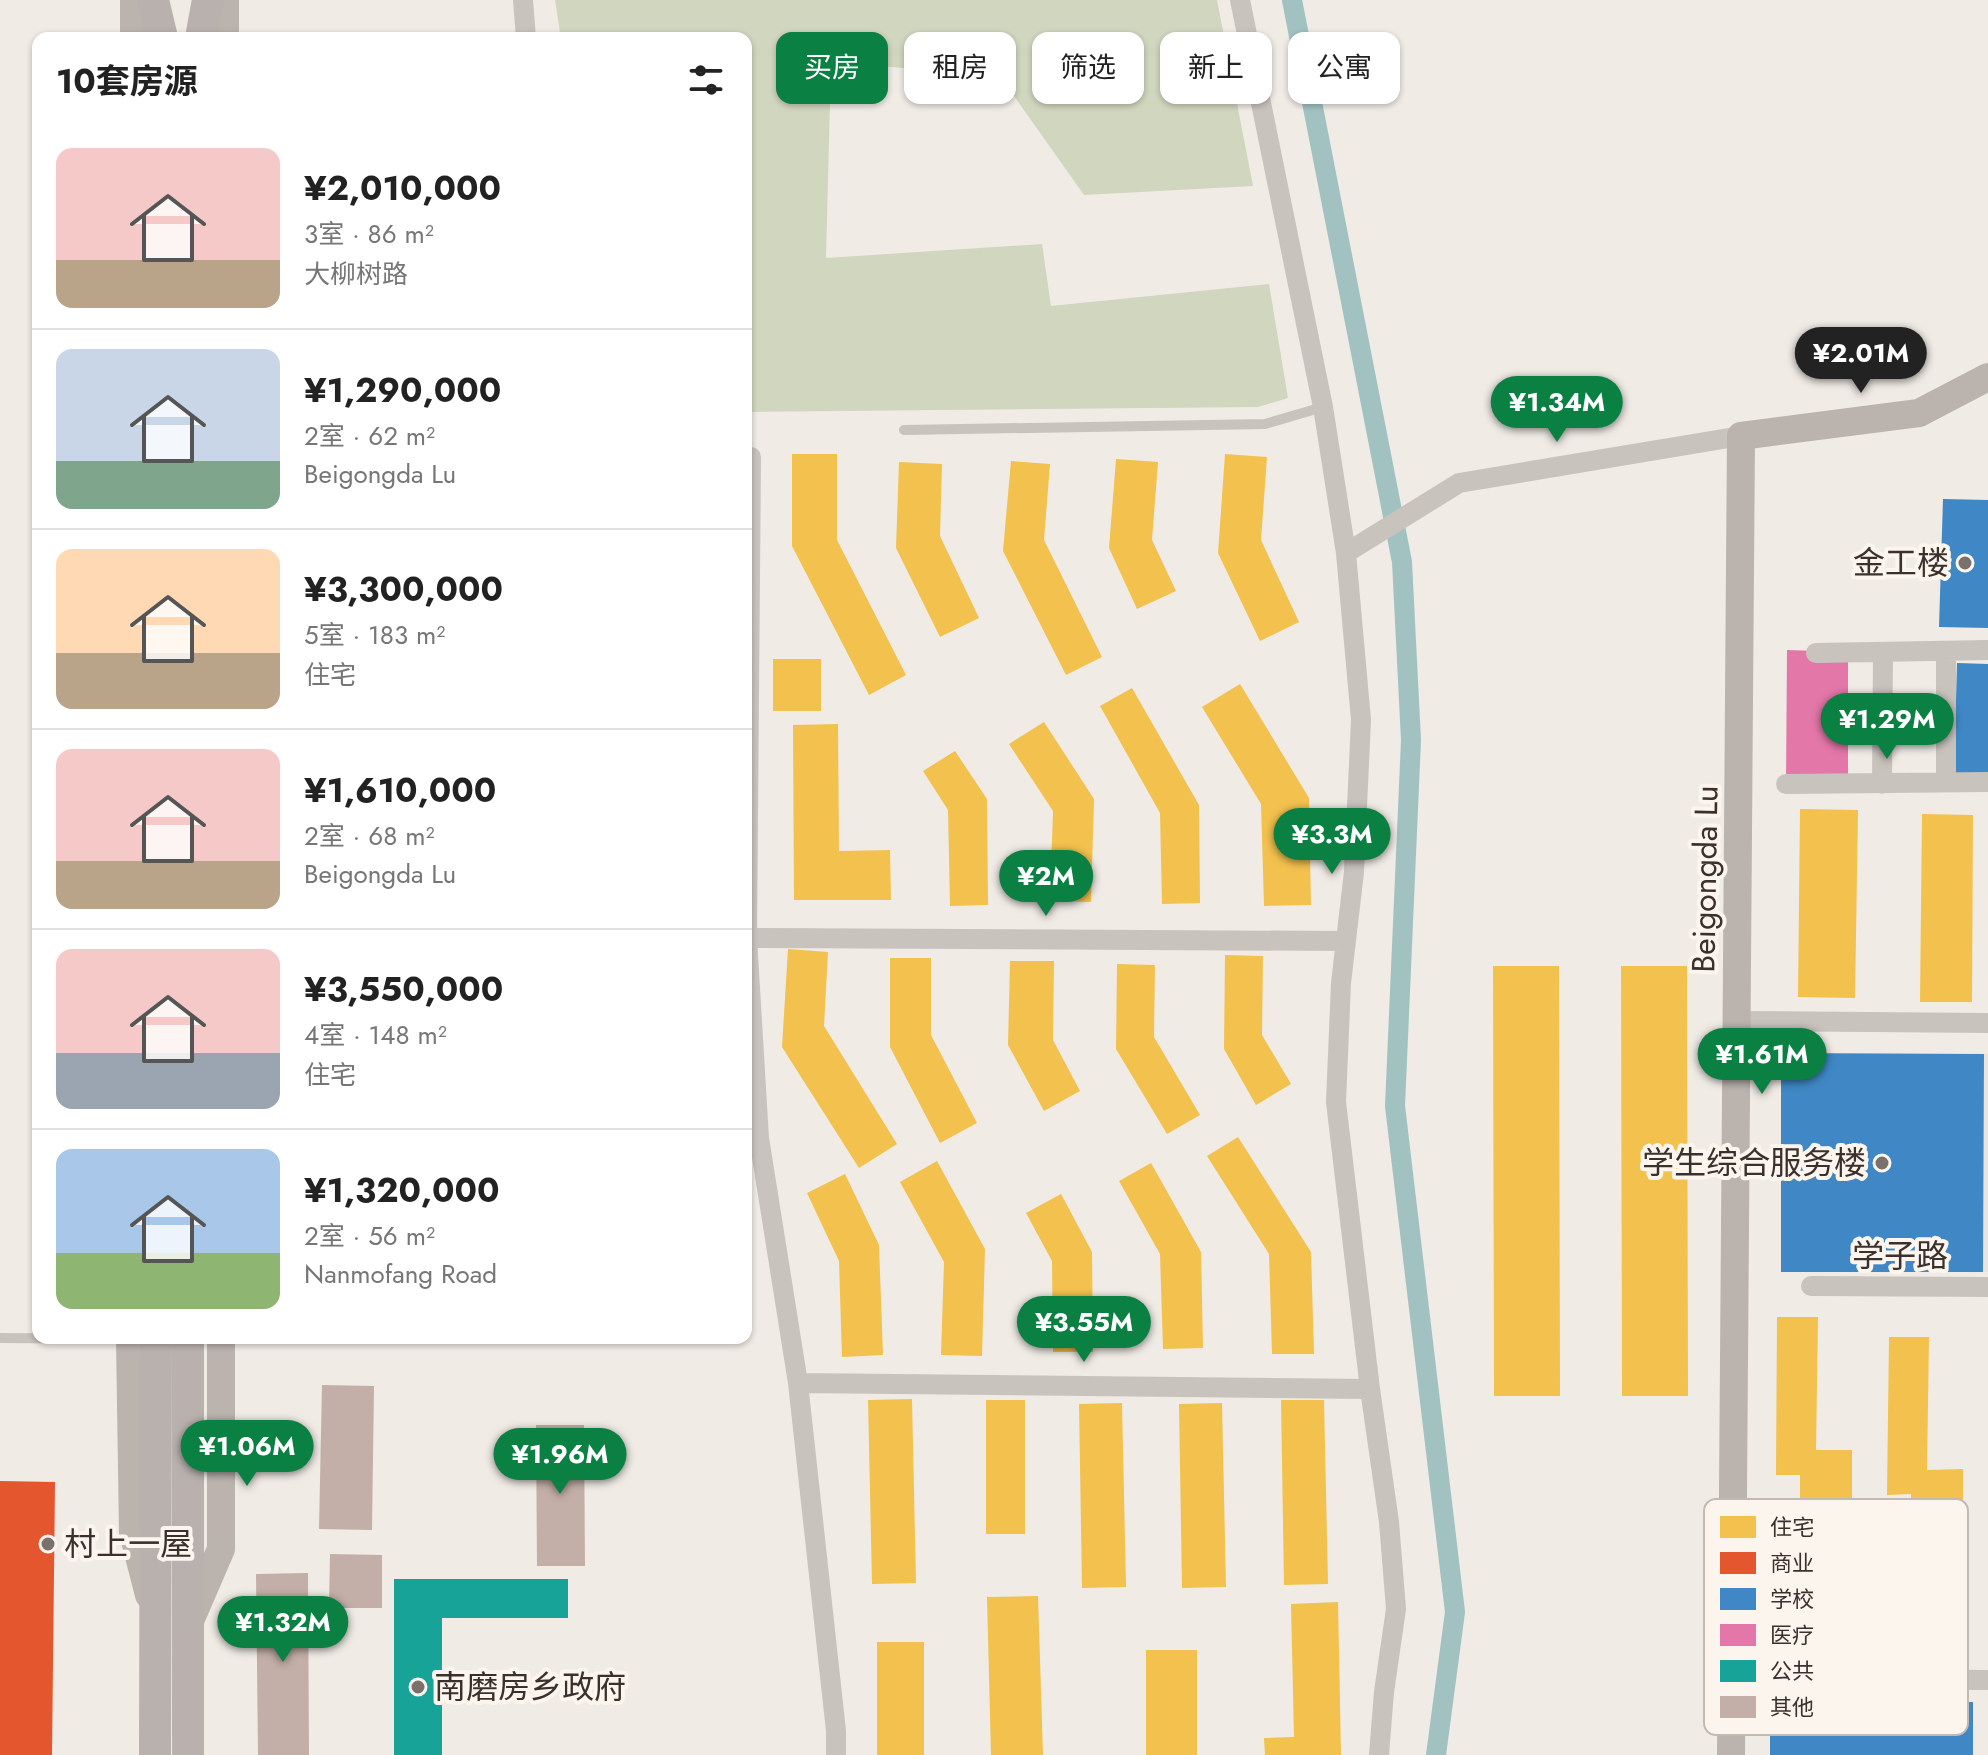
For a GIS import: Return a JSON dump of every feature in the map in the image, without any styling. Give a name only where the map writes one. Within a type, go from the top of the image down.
[{"type":"main road","points":[[153,0],[162,32]]},
{"type":"main road","points":[[164,32],[165,0]]},
{"type":"main road","points":[[199,0],[200,32]]},
{"type":"main road","points":[[201,32],[208,0]]},
{"type":"main road","points":[[139,1344],[155,1618],[155,1755]]},
{"type":"main road","points":[[188,1344],[188,1755]]},
{"type":"street","points":[[134,0],[134,32]]},
{"type":"street","points":[[225,0],[225,32]]},
{"type":"street","points":[[523,0],[526,32]]},
{"type":"street","points":[[1240,0],[1323,407],[1346,553],[1361,720],[1354,872],[1341,983],[1336,1102],[1389,1522],[1396,1609],[1379,1755]]},
{"type":"street","points":[[1346,553],[1459,483],[1741,436],[1919,413],[1988,377]]},
{"type":"street","name":"Beigongda Lu","points":[[1733,1499],[1741,436]]},
{"type":"street","points":[[1816,653],[1988,650]]},
{"type":"street","points":[[1946,651],[1946,782]]},
{"type":"street","points":[[1882,784],[1883,652]]},
{"type":"street","points":[[1786,784],[1988,782]]},
{"type":"street","points":[[752,938],[1346,941]]},
{"type":"street","points":[[752,1021],[759,1138],[798,1383],[836,1731],[836,1755]]},
{"type":"street","points":[[1737,1021],[1988,1023]]},
{"type":"street","name":"学子路","points":[[1811,1286],[1988,1287]]},
{"type":"street","points":[[189,1622],[221,1549],[221,1344]]},
{"type":"street","points":[[798,1383],[1370,1389]]},
{"type":"street","points":[[1968,1680],[1988,1680]]},
{"type":"street","name":"Beigongda Lu","points":[[1731,1735],[1731,1755]]},
{"type":"lane","points":[[904,430],[1265,424],[1323,407]]},
{"type":"lane","points":[[0,1338],[32,1338]]},
{"type":"green space","points":[[555,0],[1217,0],[1223,32],[1160,32],[1160,104],[1237,104],[1253,186],[1084,195],[1016,99],[1016,32],[904,32],[904,68],[888,67],[888,32],[776,32],[776,104],[830,104],[826,258],[1042,244],[1051,306],[1269,284],[1288,398],[1258,407],[752,412],[752,32],[560,32]]},
{"type":"shaded area","points":[[1984,1054],[1988,1054],[1988,1272],[1983,1272]]},
{"type":"building: 住宅","points":[[792,454],[837,454],[837,540],[906,675],[869,695],[792,546]]},
{"type":"building: 住宅","points":[[1225,454],[1267,457],[1261,540],[1299,622],[1260,641],[1218,553]]},
{"type":"building: 住宅","points":[[1116,459],[1158,462],[1152,540],[1176,591],[1137,609],[1109,548]]},
{"type":"building: 住宅","points":[[1011,461],[1050,464],[1044,540],[1102,657],[1066,675],[1003,551]]},
{"type":"building: 住宅","points":[[899,462],[942,464],[940,536],[979,618],[940,637],[896,548]]},
{"type":"building: 住宅","points":[[773,659],[821,659],[821,711],[773,711]]},
{"type":"building: 住宅","points":[[1240,684],[1309,798],[1311,905],[1264,906],[1261,804],[1202,707]]},
{"type":"building: 住宅","points":[[1132,688],[1199,805],[1200,903],[1162,904],[1160,813],[1100,706]]},
{"type":"building: 住宅","points":[[1044,722],[1094,799],[1091,902],[1050,901],[1053,811],[1009,744]]},
{"type":"building: 住宅","points":[[838,724],[839,851],[890,850],[891,900],[794,900],[793,725]]},
{"type":"building: 住宅","points":[[955,751],[987,799],[988,905],[950,906],[948,810],[923,771]]},
{"type":"building: 住宅","points":[[1800,809],[1858,810],[1855,998],[1798,997]]},
{"type":"building: 住宅","points":[[1922,814],[1973,815],[1972,1002],[1920,1002]]},
{"type":"building: 住宅","points":[[788,949],[828,952],[824,1026],[897,1144],[859,1168],[782,1047]]},
{"type":"building: 住宅","points":[[1225,955],[1263,956],[1262,1035],[1291,1084],[1256,1105],[1224,1049]]},
{"type":"building: 住宅","points":[[890,958],[931,958],[931,1035],[977,1123],[940,1143],[890,1047]]},
{"type":"building: 住宅","points":[[1010,961],[1054,961],[1053,1040],[1080,1091],[1044,1111],[1008,1045]]},
{"type":"building: 住宅","points":[[1117,964],[1155,965],[1154,1037],[1200,1115],[1167,1134],[1116,1049]]},
{"type":"building: 住宅","points":[[1493,966],[1559,966],[1560,1396],[1494,1396]]},
{"type":"building: 住宅","points":[[1621,966],[1687,966],[1688,1396],[1622,1396]]},
{"type":"building: 住宅","points":[[1238,1137],[1311,1252],[1314,1354],[1272,1354],[1269,1254],[1207,1156]]},
{"type":"building: 住宅","points":[[937,1161],[985,1249],[982,1356],[941,1355],[944,1262],[900,1182]]},
{"type":"building: 住宅","points":[[1151,1163],[1201,1252],[1203,1348],[1163,1349],[1160,1254],[1119,1181]]},
{"type":"building: 住宅","points":[[845,1174],[879,1245],[883,1355],[842,1357],[839,1261],[807,1193]]},
{"type":"building: 住宅","points":[[1061,1194],[1092,1252],[1093,1352],[1053,1352],[1052,1261],[1026,1213]]},
{"type":"building: 住宅","points":[[1777,1317],[1818,1317],[1816,1450],[1852,1450],[1852,1499],[1800,1499],[1800,1475],[1776,1475]]},
{"type":"building: 住宅","points":[[1889,1337],[1929,1337],[1927,1470],[1963,1469],[1963,1499],[1911,1499],[1911,1494],[1887,1495]]},
{"type":"building: 住宅","points":[[912,1399],[916,1583],[872,1584],[868,1400]]},
{"type":"building: 住宅","points":[[986,1400],[1025,1400],[1025,1534],[986,1534]]},
{"type":"building: 住宅","points":[[1281,1400],[1324,1400],[1328,1584],[1284,1585]]},
{"type":"building: 住宅","points":[[1122,1403],[1126,1587],[1082,1588],[1079,1404]]},
{"type":"building: 住宅","points":[[1222,1403],[1226,1587],[1182,1588],[1179,1404]]},
{"type":"building: 住宅","points":[[1038,1596],[1043,1755],[991,1755],[987,1597]]},
{"type":"building: 住宅","points":[[1338,1602],[1341,1755],[1265,1755],[1264,1738],[1294,1737],[1291,1604]]},
{"type":"building: 住宅","points":[[877,1642],[924,1642],[924,1755],[877,1755]]},
{"type":"building: 住宅","points":[[1146,1650],[1197,1650],[1197,1755],[1146,1755]]},
{"type":"building: 商业","points":[[0,1481],[55,1482],[52,1755],[0,1755]]},
{"type":"building: 学校","name":"金工楼","points":[[1943,499],[1988,500],[1988,628],[1939,627]]},
{"type":"building: 学校","points":[[1957,663],[1988,664],[1988,774],[1954,774]]},
{"type":"building: 学校","name":"学生综合服务楼","points":[[1781,1053],[1984,1054],[1983,1272],[1781,1272]]},
{"type":"building: 学校","points":[[1968,1702],[1973,1702],[1973,1755],[1770,1755],[1770,1735],[1968,1735]]},
{"type":"building: 医疗","points":[[1787,650],[1848,652],[1848,784],[1786,784]]},
{"type":"building: 公共","name":"南磨房乡政府","points":[[394,1579],[568,1579],[568,1618],[442,1618],[442,1755],[394,1755]]},
{"type":"building: 其他","points":[[322,1385],[374,1386],[372,1530],[319,1529]]},
{"type":"building: 其他","points":[[536,1425],[584,1425],[585,1566],[537,1566]]},
{"type":"building: 其他","points":[[330,1554],[382,1555],[382,1608],[329,1608]]},
{"type":"building: 其他","points":[[308,1573],[309,1755],[258,1755],[256,1574]]},
{"type":"waterway","points":[[1292,0],[1402,562],[1411,740],[1395,1106],[1455,1612],[1436,1755]]},
{"type":"place","name":"金工楼","points":[[1965,563]]},
{"type":"place","name":"学生综合服务楼","points":[[1882,1163]]},
{"type":"place","name":"村上一屋","points":[[48,1544]]},
{"type":"place","name":"南磨房乡政府","points":[[418,1687]]}]
